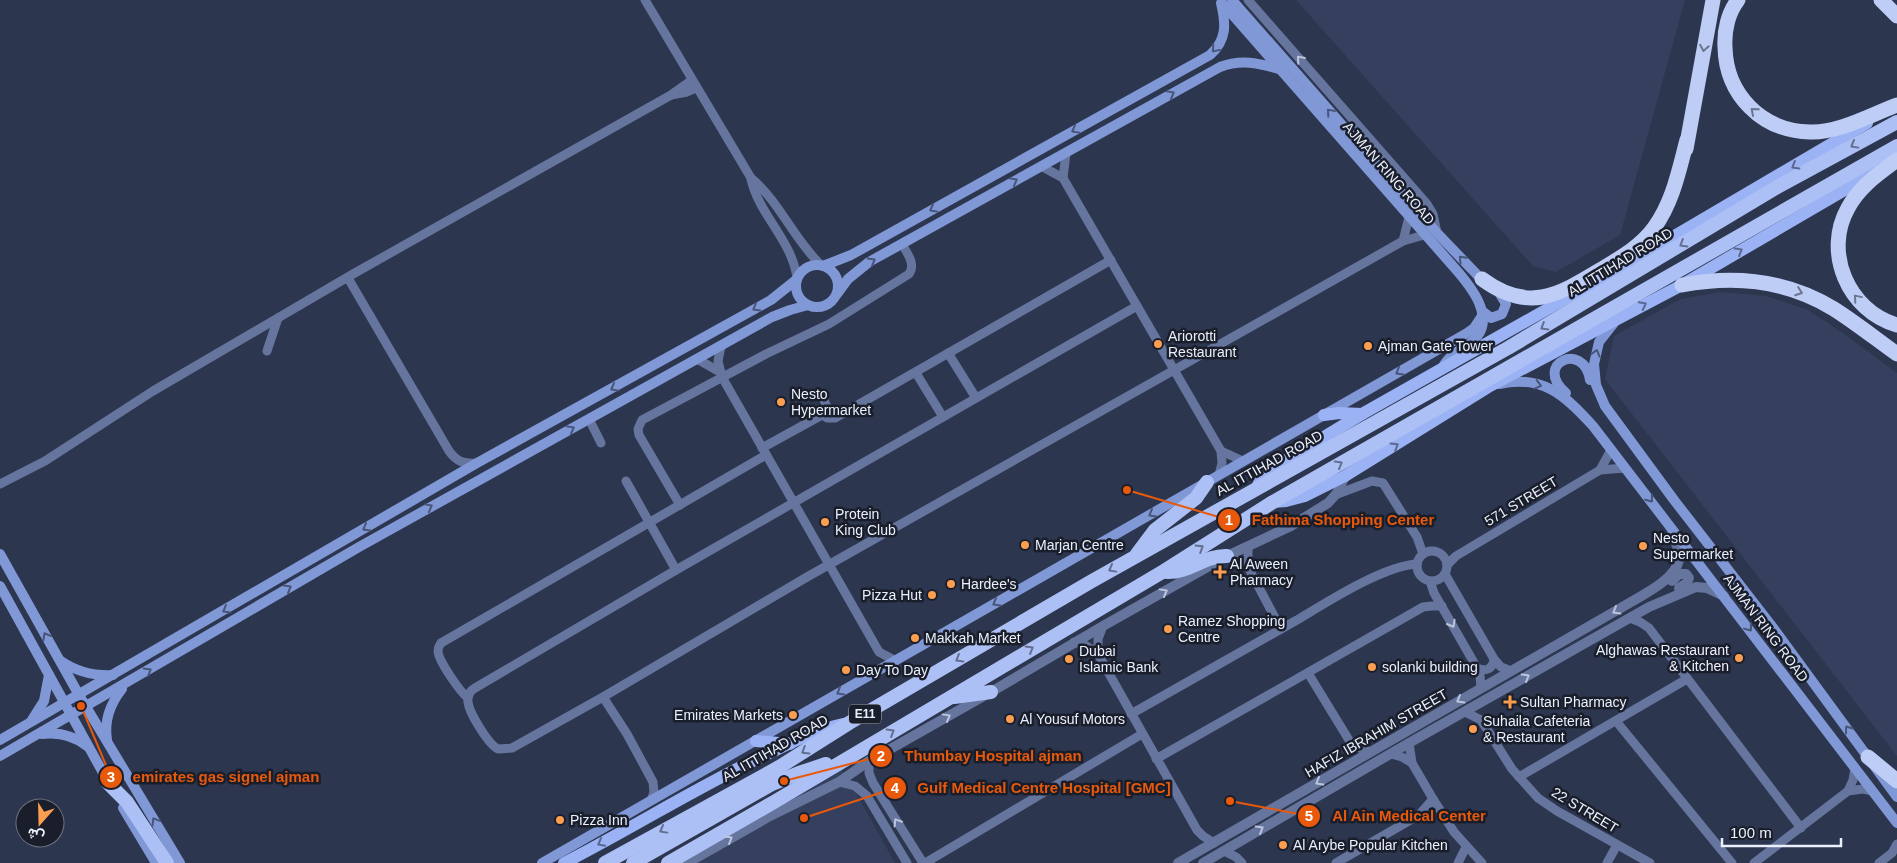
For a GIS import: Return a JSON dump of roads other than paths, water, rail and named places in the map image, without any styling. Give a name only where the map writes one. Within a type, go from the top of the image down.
[{"type":"highway","points":[[1620,268],[1647,246],[1668,217],[1681,185],[1687,140],[1712,0]]},
{"type":"highway","points":[[1738,0],[1728,20],[1724,38],[1725,56],[1728,72],[1735,90],[1754,113],[1767,121],[1795,131],[1812,132],[1826,131],[1897,105]]},
{"type":"highway","points":[[1881,0],[1897,16]]},
{"type":"highway","points":[[1890,0],[1897,10]]},
{"type":"highway","name":"AL ITTIHAD ROAD","points":[[605,863],[781,766],[1135,556],[1508,348],[1779,186],[1897,122]]},
{"type":"highway","points":[[1482,279],[1492,287],[1514,296],[1533,298],[1551,296],[1570,288],[1628,254],[1648,236],[1665,209],[1673,191],[1687,140]]},
{"type":"highway","name":"E11","points":[[668,863],[1164,571],[1273,502],[1897,146]]},
{"type":"highway","points":[[1897,160],[1860,190],[1841,222],[1837,246],[1841,270],[1856,297],[1878,317],[1897,325]]},
{"type":"highway","points":[[1682,285],[1707,280],[1743,279],[1766,282],[1788,288],[1835,309],[1897,354]]},
{"type":"highway","points":[[1135,556],[1155,530],[1192,503],[1207,482]]},
{"type":"highway","points":[[1164,571],[1178,571],[1209,558],[1227,556]]},
{"type":"highway","points":[[949,697],[991,692]]},
{"type":"highway","points":[[1868,757],[1897,781]]},
{"type":"highway","points":[[636,861],[772,784],[799,773],[841,761]]},
{"type":"highway","points":[[108,783],[127,802],[167,863]]},
{"type":"highway","points":[[753,825],[774,802]]},
{"type":"main road","name":"AJMAN RING ROAD","points":[[1224,1],[1437,233],[1482,279],[1500,294],[1525,303],[1565,300]]},
{"type":"main road","name":"AJMAN RING ROAD","points":[[1224,1],[1279,69],[1463,278],[1478,297],[1482,314]]},
{"type":"main road","points":[[0,740],[477,463],[772,300],[809,266],[838,262],[1204,58],[1214,51],[1221,42],[1225,30],[1224,1]]},
{"type":"main road","points":[[0,756],[358,547],[772,317],[808,305],[823,307],[831,302],[848,279],[861,267],[1227,64],[1249,62],[1279,69]]},
{"type":"main road","points":[[1123,121],[1128,114],[1142,105],[1145,99],[1143,93]]},
{"type":"main road","points":[[1257,488],[1261,478],[1268,471],[1362,414],[1565,300],[1897,105]]},
{"type":"main road","points":[[1273,502],[1305,496],[1346,476],[1490,386],[1682,285],[1862,178],[1897,160]]},
{"type":"main road","points":[[822,265],[835,274],[838,284],[837,294]]},
{"type":"main road","points":[[797,279],[798,295],[808,305]]},
{"type":"main road","points":[[1482,314],[1492,318],[1502,314],[1506,304],[1500,294]]},
{"type":"main road","points":[[1442,370],[1448,359],[1474,339],[1481,326],[1482,314]]},
{"type":"main road","points":[[542,863],[1471,331],[1482,314]]},
{"type":"main road","name":"AJMAN RING ROAD","points":[[1619,317],[1600,342],[1594,364],[1594,378],[1600,397],[1617,424],[1771,625],[1897,797]]},
{"type":"main road","points":[[1593,426],[1580,407],[1556,382],[1555,370],[1563,360],[1574,359],[1585,365],[1596,399],[1609,418],[1617,424]]},
{"type":"main road","name":"AJMAN RING ROAD","points":[[1490,386],[1521,382],[1547,387],[1566,398],[1593,426],[1897,823]]},
{"type":"main road","points":[[1324,415],[1347,412],[1362,414]]},
{"type":"main road","points":[[0,554],[79,695],[180,863]]},
{"type":"main road","points":[[0,586],[108,783],[156,863]]},
{"type":"main road","points":[[59,660],[89,674],[114,675]]},
{"type":"main road","points":[[29,724],[44,702],[49,675]]},
{"type":"main road","points":[[107,741],[108,713],[118,694],[127,683]]},
{"type":"main road","points":[[564,863],[577,859],[710,782],[815,733],[849,724]]},
{"type":"main road","points":[[36,735],[62,734],[74,738],[89,748]]},
{"type":"main road","points":[[756,741],[790,744]]},
{"type":"street","points":[[645,0],[751,178],[758,198],[792,256],[797,279]]},
{"type":"street","points":[[1248,0],[1427,204],[1433,214],[1437,233]]},
{"type":"street","points":[[0,484],[45,462],[153,391],[278,318],[671,95],[694,84]]},
{"type":"street","points":[[1063,178],[1066,153]]},
{"type":"street","points":[[1041,166],[1063,178],[1138,306],[1220,450],[1222,463],[1219,475]]},
{"type":"street","points":[[751,178],[765,191],[800,243],[822,265]]},
{"type":"street","points":[[1403,241],[1409,217]]},
{"type":"street","points":[[824,400],[827,406],[822,415],[764,452],[650,523],[441,643],[438,655],[457,687],[468,698],[470,708],[488,741],[494,748],[503,750],[512,748],[828,565],[1174,369],[1403,241],[1424,235]]},
{"type":"street","points":[[680,505],[639,436],[638,426],[644,418],[721,374],[829,324],[910,274],[913,265],[902,244]]},
{"type":"street","points":[[822,415],[827,418],[835,418],[1111,260]]},
{"type":"street","points":[[348,278],[449,451],[464,464],[477,463]]},
{"type":"street","points":[[468,698],[475,688],[676,570],[1138,306]]},
{"type":"street","points":[[267,350],[278,318]]},
{"type":"street","points":[[721,346],[718,361],[721,374],[879,652],[877,671]]},
{"type":"street","points":[[948,354],[976,398]]},
{"type":"street","points":[[697,359],[721,374]]},
{"type":"street","points":[[916,373],[943,417]]},
{"type":"street","points":[[589,419],[601,443]]},
{"type":"street","points":[[1220,450],[1231,457],[1243,461]]},
{"type":"street","points":[[1600,470],[1611,450]]},
{"type":"street","name":"571 STREET","points":[[1445,565],[1456,556],[1600,470],[1625,468]]},
{"type":"street","points":[[1335,496],[1346,476]]},
{"type":"street","points":[[626,480],[676,570]]},
{"type":"street","points":[[687,863],[753,825],[839,782],[869,761],[1227,556],[1291,526],[1335,496],[1372,481],[1383,483],[1417,537],[1422,554],[1417,564],[1421,577],[1430,581],[1438,580],[1445,565]]},
{"type":"street","name":"HAFIZ IBRAHIM STREET","points":[[1178,863],[1668,578],[1678,566],[1679,552],[1670,526]]},
{"type":"street","points":[[1248,547],[1248,568]]},
{"type":"street","points":[[1422,554],[1432,551],[1440,554],[1494,659],[1501,667],[1511,671]]},
{"type":"street","points":[[1227,556],[1239,560],[1248,568],[1281,629]]},
{"type":"street","points":[[1131,714],[1380,575],[1400,566],[1417,564]]},
{"type":"street","points":[[1643,594],[1662,587],[1678,574],[1686,574],[1688,578],[1687,583],[1660,601]]},
{"type":"street","points":[[1430,581],[1434,593],[1477,668],[1480,675],[1481,688]]},
{"type":"street","name":"HAFIZ IBRAHIM STREET","points":[[1203,863],[1409,743],[1660,601],[1696,587],[1707,588],[1724,596]]},
{"type":"street","points":[[1423,608],[1434,593]]},
{"type":"street","points":[[1156,759],[1423,608],[1442,606]]},
{"type":"street","points":[[1649,607],[1649,628]]},
{"type":"street","points":[[1630,618],[1649,628],[1801,828]]},
{"type":"street","points":[[1098,654],[1098,639],[1102,626]]},
{"type":"street","points":[[1074,642],[1085,645],[1098,654],[1196,830],[1214,842]]},
{"type":"street","points":[[879,652],[896,661]]},
{"type":"street","points":[[1477,668],[1488,669],[1493,665],[1494,659]]},
{"type":"street","points":[[1308,673],[1352,745],[1370,752]]},
{"type":"street","points":[[1519,777],[1687,679]]},
{"type":"street","points":[[603,696],[653,782],[654,792],[651,801]]},
{"type":"street","points":[[1481,720],[1484,701]]},
{"type":"street","name":"22 STREET","points":[[1465,712],[1481,720],[1519,777],[1544,803],[1650,863]]},
{"type":"street","points":[[1616,721],[1732,863]]},
{"type":"street","points":[[869,761],[871,778],[880,795],[924,863],[1142,734]]},
{"type":"street","points":[[1409,743],[1412,763],[1441,813],[1466,847],[1480,861]]},
{"type":"street","points":[[1350,764],[1352,745]]},
{"type":"street","points":[[1391,754],[1402,757],[1412,763]]},
{"type":"street","points":[[1754,863],[1848,791],[1853,780],[1855,768]]},
{"type":"street","points":[[653,782],[661,788],[670,790]]},
{"type":"street","points":[[839,782],[850,784],[859,789],[870,801],[907,863]]},
{"type":"street","points":[[1848,791],[1863,789],[1873,791]]},
{"type":"street","points":[[870,801],[872,795],[880,795]]},
{"type":"street","points":[[1336,863],[1419,815],[1433,799]]},
{"type":"street","points":[[1419,815],[1441,813]]},
{"type":"street","points":[[1194,854],[1198,843],[1196,830]]},
{"type":"street","points":[[1224,851],[1241,861],[1242,840]]},
{"type":"street","points":[[1607,863],[1617,845]]},
{"type":"street","points":[[1458,863],[1466,847]]},
{"type":"street","points":[[1879,863],[1895,850]]},
{"type":"street","points":[[1462,863],[1480,861]]},
{"type":"place","name":"Ariorotti Restaurant","points":[[1158,344]]},
{"type":"place","name":"Ajman Gate Tower","points":[[1368,346]]},
{"type":"place","name":"Nesto Hypermarket","points":[[781,402]]},
{"type":"place","name":"Fathima Shopping Center","points":[[1127,490]]},
{"type":"place","name":"Protein King Club","points":[[825,522]]},
{"type":"place","name":"Marjan Centre","points":[[1025,545]]},
{"type":"place","name":"Nesto Supermarket","points":[[1643,546]]},
{"type":"place","name":"Al Aween Pharmacy","points":[[1220,572]]},
{"type":"place","name":"Hardee's","points":[[951,584]]},
{"type":"place","name":"Pizza Hut","points":[[932,595]]},
{"type":"place","name":"Ramez Shopping Centre","points":[[1168,629]]},
{"type":"place","name":"Makkah Market","points":[[915,638]]},
{"type":"place","name":"Alghawas Restaurant & Kitchen","points":[[1739,658]]},
{"type":"place","name":"Dubai Islamic Bank","points":[[1069,659]]},
{"type":"place","name":"solanki building","points":[[1372,667]]},
{"type":"place","name":"Day To Day","points":[[846,670]]},
{"type":"place","name":"Sultan Pharmacy","points":[[1510,702]]},
{"type":"place","name":"emirates gas signel ajman","points":[[81,706]]},
{"type":"place","name":"Emirates Markets","points":[[793,715]]},
{"type":"place","name":"Al Yousuf Motors","points":[[1010,719]]},
{"type":"place","name":"Suhaila Cafeteria & Restaurant","points":[[1473,729]]},
{"type":"place","name":"Thumbay Hospital ajman","points":[[784,781]]},
{"type":"place","name":"Al Ain Medical Center","points":[[1230,801]]},
{"type":"place","name":"Gulf Medical Centre Hospital [GMC]","points":[[804,818]]},
{"type":"place","name":"Pizza Inn","points":[[560,820]]},
{"type":"place","name":"Al Arybe Popular Kitchen","points":[[1283,845]]}]
